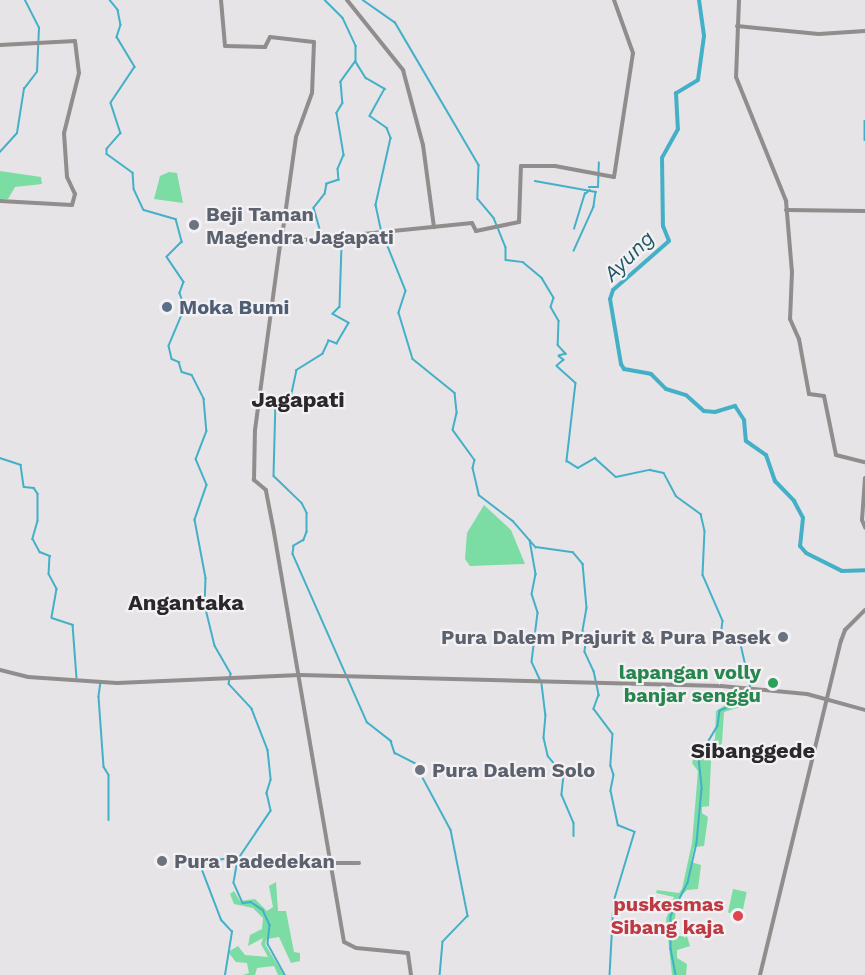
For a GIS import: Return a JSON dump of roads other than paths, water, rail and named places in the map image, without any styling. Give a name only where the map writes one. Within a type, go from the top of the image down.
[{"type":"main road","points":[[221,0],[225,46],[265,47],[270,37],[314,42],[312,93],[296,138],[258,406],[254,478],[266,492],[300,675],[345,944],[408,953],[411,975]]},
{"type":"main road","points":[[347,0],[403,70],[424,150],[434,227]]},
{"type":"main road","points":[[281,244],[472,223],[476,231],[521,221],[519,167],[542,166],[600,173],[614,177],[633,53],[614,0]]},
{"type":"main road","points":[[739,0],[737,79],[784,196],[792,272],[790,319],[799,339],[809,394],[824,396],[836,455],[865,462]]},
{"type":"main road","points":[[737,26],[819,34],[865,32]]},
{"type":"main road","points":[[0,45],[75,41],[78,88],[64,133],[67,177],[75,194],[72,205],[0,201]]},
{"type":"main road","points":[[786,210],[865,211]]},
{"type":"main road","points":[[865,478],[865,527]]},
{"type":"main road","points":[[760,975],[843,633],[865,610]]},
{"type":"main road","points":[[0,670],[44,678],[173,682],[300,675],[345,675],[752,688],[827,699],[865,710]]},
{"type":"main road","points":[[332,863],[359,863]]},
{"type":"waterway","points":[[0,152],[17,133],[24,89],[37,72],[39,28],[25,0]]},
{"type":"waterway","points":[[110,0],[118,10],[121,25],[117,37],[135,67],[111,103],[121,133],[107,149],[107,154],[133,173],[134,189],[144,210],[176,219],[182,242],[167,257],[184,282],[180,293],[185,308],[169,346],[172,359],[179,362],[182,372],[192,375],[204,399],[207,431],[196,459],[207,485],[195,520],[206,578],[205,605],[215,646],[231,674],[229,684],[252,709],[268,750],[271,780],[267,793],[271,811],[238,860],[234,883],[243,903],[251,902],[263,910],[270,925],[268,944],[285,975]]},
{"type":"waterway","points":[[325,0],[343,18],[356,46],[356,61],[341,82],[343,103],[337,113],[344,155],[338,169],[339,180],[327,184],[325,194],[314,208],[324,243],[337,241],[342,246],[340,307],[333,314],[349,323],[337,344],[329,341],[323,354],[297,370],[291,399],[276,400],[274,476],[302,503],[307,513],[307,532],[304,540],[294,546],[293,554],[367,722],[391,741],[395,753],[415,763],[451,830],[468,916],[443,942],[440,975]]},
{"type":"waterway","points":[[363,0],[395,22],[479,165],[478,199],[494,218],[506,248],[506,260],[523,262],[542,278],[554,298],[551,307],[559,321],[558,345],[566,354],[559,356],[564,360],[557,366],[576,383],[567,461],[578,468],[595,458],[616,477],[650,470],[664,473],[676,496],[701,514],[705,531],[703,575],[723,621],[721,638],[740,640],[753,697],[720,711],[718,726],[699,758],[702,789],[697,843],[688,883],[671,916],[671,949],[676,975]]},
{"type":"waterway","name":"Ayung","points":[[699,0],[704,36],[698,80],[676,93],[678,129],[662,158],[663,226],[669,241],[613,290],[610,299],[621,364],[624,369],[651,374],[666,389],[686,395],[704,411],[715,412],[735,406],[744,420],[746,441],[766,455],[775,481],[794,501],[803,518],[800,546],[806,553],[842,571],[865,570]]},
{"type":"waterway","points":[[356,62],[366,78],[385,89],[370,116],[387,128],[391,138],[376,205],[381,229]]},
{"type":"waterway","points":[[865,121],[865,140]]},
{"type":"waterway","points":[[589,187],[598,187],[599,163]]},
{"type":"waterway","points":[[535,181],[596,192],[594,207],[574,251]]},
{"type":"waterway","points":[[574,229],[585,194],[590,190]]},
{"type":"waterway","points":[[383,234],[406,291],[399,313],[413,359],[455,393],[457,413],[453,430],[475,460],[473,468],[479,495],[513,521],[536,547],[573,552],[583,564],[587,608],[583,631],[587,637],[585,652],[594,671],[599,695],[594,709],[613,734],[611,766],[614,775],[611,791],[618,825],[635,832],[614,902],[610,975]]},
{"type":"waterway","points":[[0,458],[21,465],[24,487],[34,488],[38,494],[38,521],[33,539],[40,552],[50,556],[49,574],[57,589],[52,618],[73,625],[77,678]]},
{"type":"waterway","points":[[530,540],[536,574],[532,594],[538,613],[532,662],[540,679]]},
{"type":"waterway","points":[[101,682],[99,697],[104,767],[109,775],[109,820]]},
{"type":"waterway","points":[[542,684],[546,715],[544,738],[548,756],[564,775],[562,795],[574,823],[574,836]]},
{"type":"waterway","points":[[225,975],[232,932],[221,920],[200,865],[222,859],[238,860]]},
{"type":"place","name":"Beji Taman Magendra Jagapati","points":[[194,225]]},
{"type":"place","name":"Moka Bumi","points":[[167,307]]},
{"type":"place","name":"Pura Dalem Prajurit & Pura Pasek","points":[[783,637]]},
{"type":"place","name":"lapangan volly banjar senggu","points":[[773,683]]},
{"type":"place","name":"Pura Dalem Solo","points":[[420,770]]},
{"type":"place","name":"Pura Padedekan","points":[[162,861]]},
{"type":"place","name":"puskesmas Sibang kaja","points":[[738,916]]},
{"type":"district","name":"Jagapati","points":[[298,400]]},
{"type":"district","name":"Angantaka","points":[[186,603]]},
{"type":"district","name":"Sibanggede","points":[[753,751]]}]
